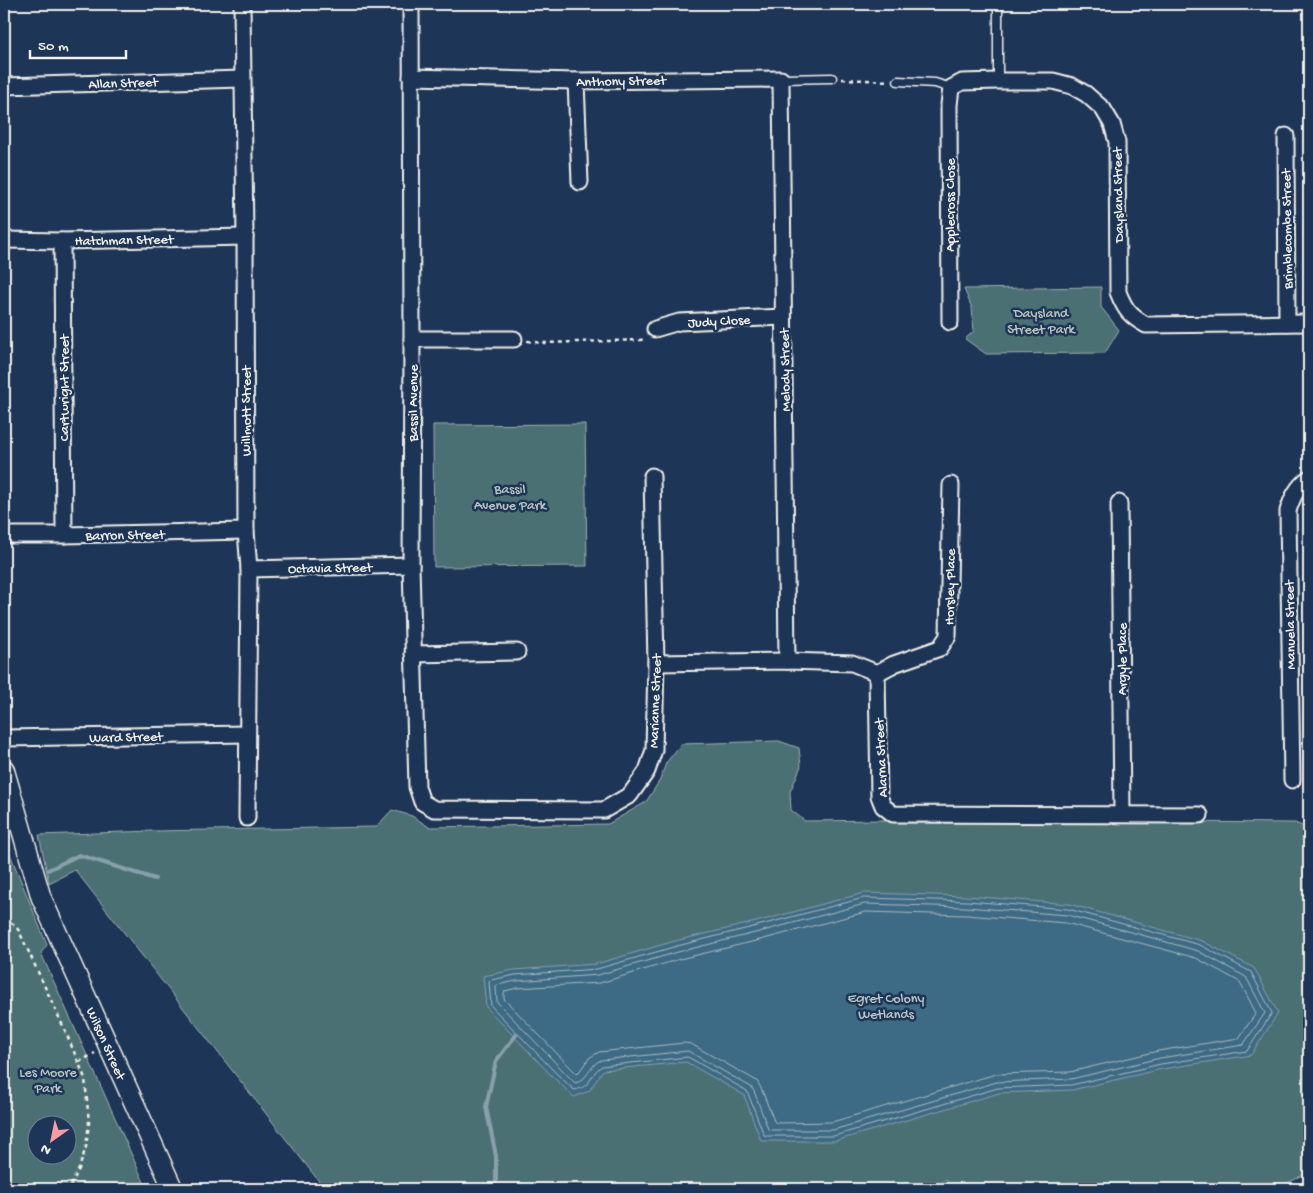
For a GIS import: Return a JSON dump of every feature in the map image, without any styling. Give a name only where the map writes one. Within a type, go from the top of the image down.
[{"type":"street","name":"Willmott Street","points":[[242,4],[246,531],[250,569],[247,818]]},
{"type":"street","name":"Bassil Avenue","points":[[410,4],[411,565],[416,787],[422,802]]},
{"type":"street","name":"Anthony Street","points":[[411,77],[576,81],[781,78]]},
{"type":"street","name":"Melody Street","points":[[781,78],[787,661]]},
{"type":"street","name":"Allan Street","points":[[4,86],[242,79]]},
{"type":"street","points":[[576,81],[580,182]]},
{"type":"street","name":"Daysland Street","points":[[951,88],[962,82],[1053,81],[1072,86],[1086,94],[1102,108],[1112,124],[1117,142],[1118,292],[1123,304],[1132,317],[1146,325],[1309,322]]},
{"type":"street","name":"Applecross Close","points":[[950,322],[949,105],[951,88]]},
{"type":"street","name":"Brimblecombe Street","points":[[1286,136],[1287,323]]},
{"type":"street","name":"Hatchman Street","points":[[4,240],[62,241],[245,237]]},
{"type":"street","name":"Cartwright Street","points":[[62,241],[64,535]]},
{"type":"street","name":"Judy Close","points":[[655,329],[679,322],[784,318]]},
{"type":"street","points":[[412,339],[514,339]]},
{"type":"street","name":"Marianne Street","points":[[422,802],[434,809],[604,810],[630,794],[647,771],[654,750],[656,663],[652,476]]},
{"type":"street","name":"Manuela Street","points":[[1292,780],[1288,512],[1292,497],[1301,484],[1309,478]]},
{"type":"street","name":"Horsley Place","points":[[877,672],[940,648],[948,636],[951,485]]},
{"type":"street","name":"Argyle Place","points":[[1119,503],[1122,814]]},
{"type":"street","name":"Barron Street","points":[[4,534],[64,535],[246,531]]},
{"type":"street","name":"Octavia Street","points":[[250,569],[411,565]]},
{"type":"street","points":[[413,654],[517,652]]},
{"type":"street","points":[[656,663],[787,661],[852,663],[877,672]]},
{"type":"street","name":"Alarna Street","points":[[877,672],[879,796],[883,806],[893,814],[1200,815]]},
{"type":"street","name":"Ward Street","points":[[4,738],[247,734]]},
{"type":"street","name":"Wilson Street","points":[[4,769],[41,897],[173,1189]]},
{"type":"lane","points":[[998,4],[998,81]]},
{"type":"lane","name":"Anthony Street","points":[[781,78],[832,78]]},
{"type":"lane","name":"Daysland Street","points":[[898,82],[935,83],[951,88]]},
{"type":"path","points":[[832,78],[898,82]]},
{"type":"path","points":[[514,339],[542,343],[640,340],[655,329]]},
{"type":"path","points":[[4,919],[16,925],[85,1078],[89,1123],[86,1147],[79,1169],[69,1189]]},
{"type":"path","points":[[79,1062],[96,1053]]},
{"type":"green space","name":"Daysland Street Park","points":[[1101,287],[1101,307],[1119,330],[1105,353],[986,354],[965,339],[974,331],[972,308],[964,289]]},
{"type":"green space","name":"Bassil Avenue Park","points":[[585,424],[587,566],[434,567],[433,425]]},
{"type":"green space","name":"Egret Colony Wetlands","points":[[779,741],[799,748],[801,766],[790,792],[791,810],[805,821],[1295,823],[1309,829],[1309,1172],[1276,1189],[951,1189],[946,1179],[934,1189],[325,1189],[75,870],[49,883],[39,835],[376,827],[392,810],[412,816],[429,827],[608,824],[646,802],[660,780],[666,763],[681,744]]},
{"type":"green space","name":"Les Moore Park","points":[[4,833],[6,844],[47,945],[41,953],[147,1189],[4,1189]]},
{"type":"water","points":[[864,893],[967,896],[1069,904],[1202,941],[1254,968],[1278,1013],[1251,1055],[1162,1069],[1072,1090],[999,1093],[835,1141],[761,1141],[744,1095],[686,1062],[603,1070],[589,1091],[574,1097],[486,1007],[483,976],[514,970],[596,964],[675,941],[756,922]]},
{"type":"waterway","points":[[48,870],[79,855],[155,879]]},
{"type":"waterway","points":[[496,1189],[496,1156],[486,1107],[496,1061],[516,1035]]}]
